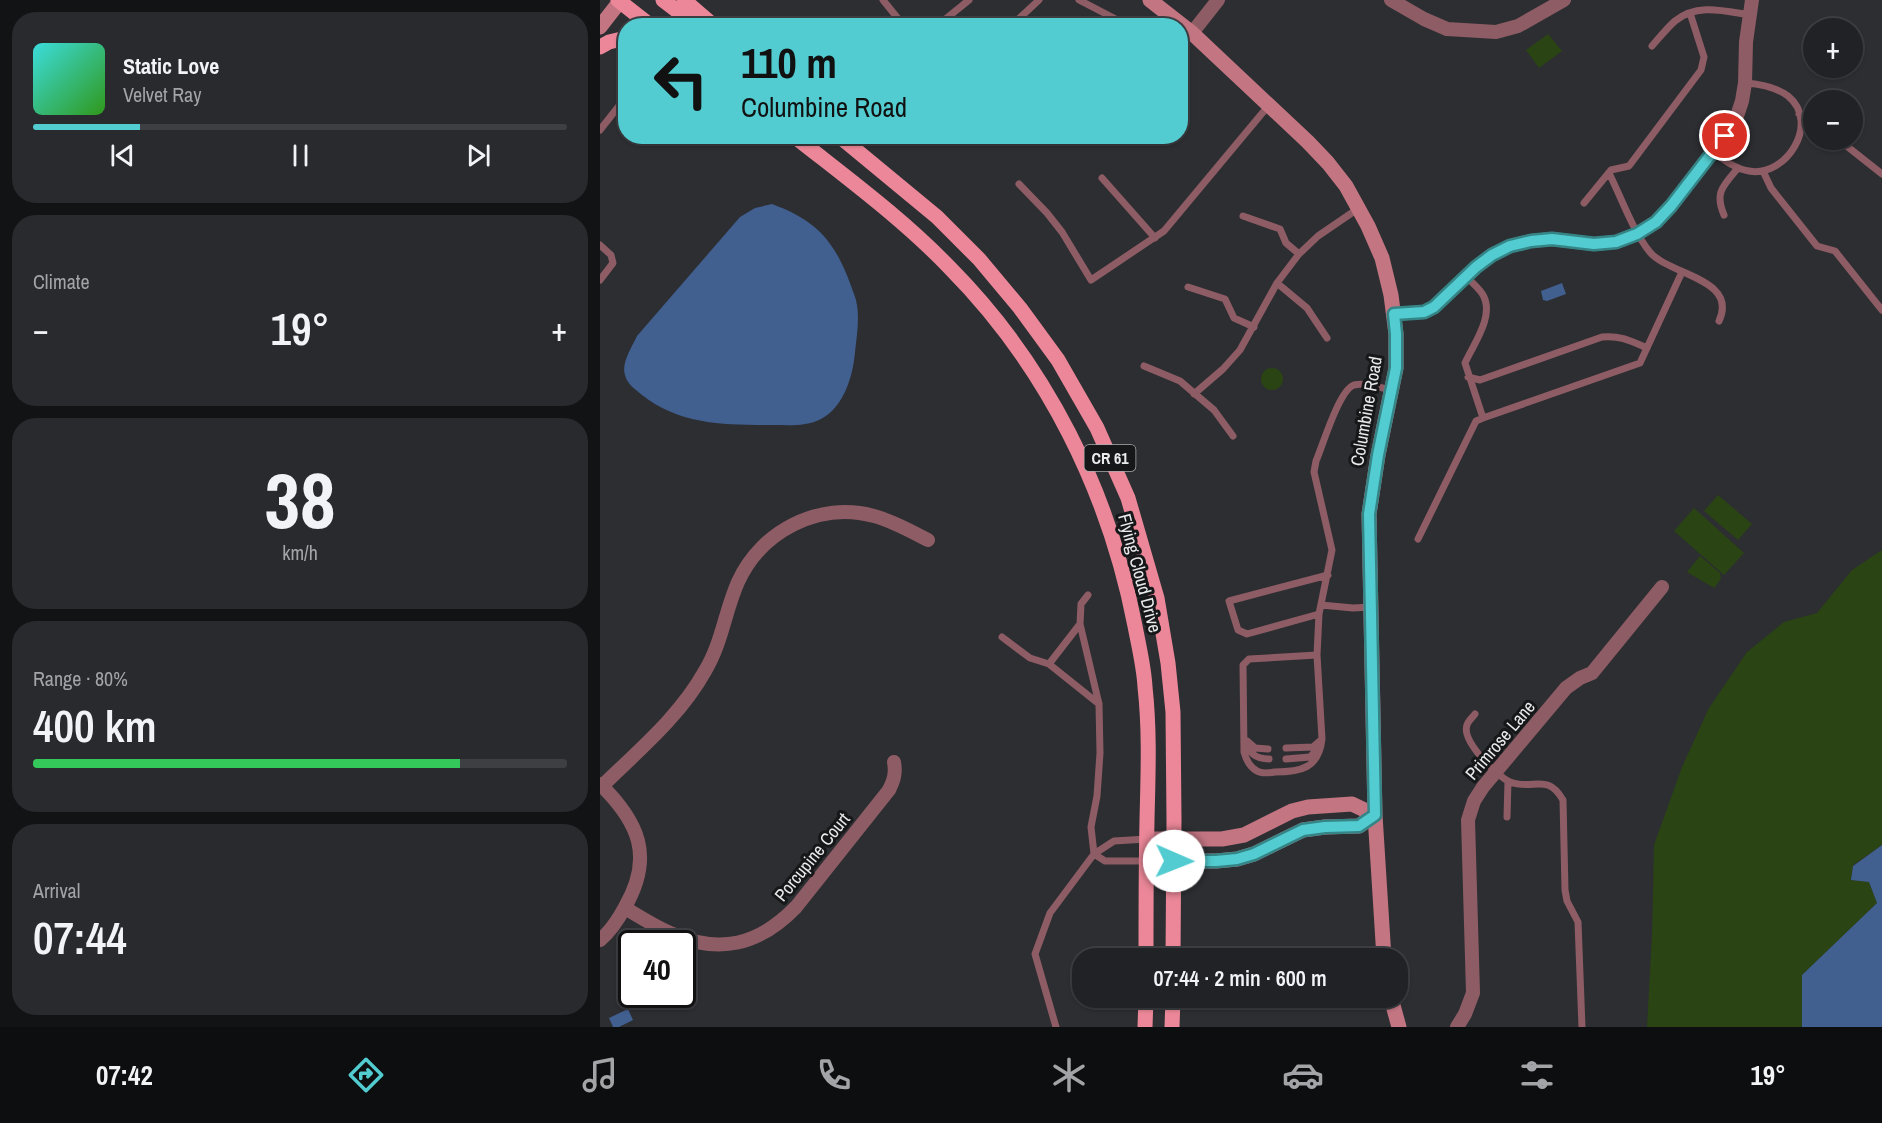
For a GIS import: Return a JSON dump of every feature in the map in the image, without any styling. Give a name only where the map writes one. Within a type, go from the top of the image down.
[{"type":"main road","points":[[619,0],[641,18]]},
{"type":"main road","points":[[663,0],[687,18]]},
{"type":"main road","points":[[684,0],[705,18]]},
{"type":"main road","points":[[600,47],[618,40]]},
{"type":"main road","name":"Flying Cloud Drive","points":[[803,144],[929,246],[987,308],[1038,378],[1080,453],[1121,563],[1142,661],[1148,719],[1149,771],[1146,948]]},
{"type":"main road","name":"Flying Cloud Drive","points":[[848,144],[937,217],[979,259],[1020,308],[1058,360],[1097,428],[1128,498],[1157,598],[1168,663],[1173,712],[1173,948]]},
{"type":"main road","points":[[1145,1027],[1146,1008]]},
{"type":"main road","points":[[1172,1027],[1173,1008]]},
{"type":"street","points":[[600,27],[619,0]]},
{"type":"street","name":"Columbine Road","points":[[1150,0],[1173,18]]},
{"type":"street","points":[[1192,33],[1218,0]]},
{"type":"street","points":[[1391,0],[1424,19],[1447,28],[1496,32],[1518,26],[1564,0]]},
{"type":"street","points":[[1394,314],[1424,312],[1434,307],[1492,255],[1510,246],[1552,239],[1594,244],[1616,242],[1637,234],[1656,222],[1671,206],[1736,119],[1742,101],[1746,42],[1752,0]]},
{"type":"street","name":"Columbine Road","points":[[1188,30],[1308,142],[1346,186],[1382,258],[1392,296],[1396,334],[1396,368],[1378,455],[1369,514],[1375,815],[1383,948]]},
{"type":"street","points":[[600,940],[618,921],[625,908],[639,878],[641,858],[638,838],[631,819],[619,802],[601,785],[663,727],[687,700],[706,670],[721,639],[730,604],[749,562],[765,544],[783,530],[804,519],[827,513],[850,512],[873,516],[928,540]]},
{"type":"street","name":"Primrose Lane","points":[[1457,1027],[1473,993],[1468,820],[1474,801],[1483,787],[1502,776],[1566,688],[1592,673],[1662,587]]},
{"type":"street","name":"Porcupine Court","points":[[625,908],[669,933],[715,945],[738,942],[760,935],[780,923],[796,907],[888,790],[894,782],[896,771],[894,762]]},
{"type":"street","points":[[1146,861],[1237,859],[1254,854],[1303,830],[1359,826],[1375,815],[1352,804],[1328,804],[1292,811],[1244,835],[1234,837],[1147,839]]},
{"type":"street","points":[[1393,1008],[1399,1027]]},
{"type":"lane","points":[[883,0],[898,18]]},
{"type":"lane","points":[[951,18],[969,0]]},
{"type":"lane","points":[[1020,18],[1039,0]]},
{"type":"lane","points":[[1079,0],[1114,18]]},
{"type":"lane","points":[[1652,46],[1674,22],[1690,13],[1708,9],[1750,15]]},
{"type":"lane","points":[[1584,203],[1611,170],[1629,166],[1701,70],[1704,57],[1690,13]]},
{"type":"lane","points":[[1188,37],[1192,33]]},
{"type":"lane","points":[[1713,151],[1738,168],[1750,172],[1763,171],[1783,162],[1792,152],[1798,139],[1799,114],[1789,97],[1776,89],[1744,83]]},
{"type":"lane","points":[[1019,184],[1062,232],[1091,280],[1164,231],[1269,105]]},
{"type":"lane","points":[[600,130],[618,107]]},
{"type":"lane","points":[[1799,114],[1803,116]]},
{"type":"lane","points":[[1852,150],[1882,174]]},
{"type":"lane","points":[[1724,215],[1719,198],[1721,189],[1738,168]]},
{"type":"lane","points":[[1763,171],[1771,188],[1817,246],[1835,251],[1882,310]]},
{"type":"lane","points":[[1609,173],[1637,234],[1651,254],[1707,284],[1719,294],[1724,304],[1719,321]]},
{"type":"lane","points":[[1102,178],[1155,238]]},
{"type":"lane","points":[[1194,394],[1224,369],[1240,350],[1276,283],[1299,254],[1318,236],[1359,208]]},
{"type":"lane","points":[[1243,216],[1280,230],[1286,243],[1299,254]]},
{"type":"lane","points":[[600,245],[613,259],[613,263],[600,280]]},
{"type":"lane","points":[[1418,539],[1476,420],[1640,363],[1682,272]]},
{"type":"lane","points":[[1466,276],[1483,296],[1486,306],[1486,317],[1465,363],[1483,418]]},
{"type":"lane","points":[[1276,283],[1307,309],[1327,338]]},
{"type":"lane","points":[[1188,287],[1225,299],[1234,318],[1254,327]]},
{"type":"lane","points":[[1468,377],[1480,380],[1613,335],[1647,348]]},
{"type":"lane","points":[[1144,366],[1180,381],[1214,410],[1233,436]]},
{"type":"lane","points":[[1317,655],[1249,658],[1246,661],[1242,670],[1244,752],[1247,761],[1256,771],[1263,773],[1296,771],[1308,766],[1321,750],[1317,655],[1319,614],[1332,543],[1315,483],[1316,461],[1339,403],[1349,388],[1362,384],[1392,390]]},
{"type":"lane","points":[[1319,614],[1246,634],[1238,630],[1229,601],[1328,574]]},
{"type":"lane","points":[[1088,595],[1081,604],[1080,624],[1099,704],[1100,753],[1097,796],[1091,827],[1094,854]]},
{"type":"lane","points":[[1321,604],[1353,608],[1371,607]]},
{"type":"lane","points":[[1049,664],[1080,624]]},
{"type":"lane","points":[[1002,637],[1029,658],[1049,664],[1099,704]]},
{"type":"lane","points":[[1475,714],[1467,725],[1467,734],[1480,756],[1502,776],[1521,785],[1545,784],[1557,790],[1563,800],[1565,890],[1567,901],[1578,922],[1582,1027]]},
{"type":"lane","points":[[1244,736],[1254,748],[1268,749]]},
{"type":"lane","points":[[1244,736],[1251,753],[1262,759],[1269,759]]},
{"type":"lane","points":[[1286,748],[1313,747],[1322,739]]},
{"type":"lane","points":[[1286,759],[1310,757],[1319,748],[1322,739]]},
{"type":"lane","points":[[1502,776],[1507,817]]},
{"type":"lane","points":[[1056,1027],[1035,954],[1050,913],[1094,854],[1114,841],[1147,839]]},
{"type":"lane","points":[[1094,854],[1105,861],[1146,861]]},
{"type":"green space","points":[[1548,34],[1562,51],[1539,68],[1526,50]]},
{"type":"green space","points":[[1272,368],[1280,371],[1283,379],[1280,387],[1272,390],[1264,387],[1261,379],[1264,371]]},
{"type":"green space","points":[[1718,495],[1752,524],[1738,540],[1704,511]]},
{"type":"green space","points":[[1694,508],[1744,553],[1724,575],[1674,531]]},
{"type":"green space","points":[[1882,550],[1882,845],[1853,865],[1851,880],[1869,882],[1877,903],[1802,975],[1802,1027],[1647,1027],[1654,845],[1682,767],[1709,708],[1747,652],[1784,622],[1817,613],[1852,570]]},
{"type":"green space","points":[[1700,556],[1720,573],[1721,579],[1714,588],[1687,572]]},
{"type":"water","points":[[772,204],[789,211],[815,227],[834,249],[848,277],[858,315],[854,361],[846,390],[841,399],[829,414],[821,419],[791,425],[737,425],[704,421],[687,418],[657,405],[632,386],[625,375],[626,360],[637,336],[740,217],[755,208]]},
{"type":"water","points":[[1562,283],[1566,294],[1547,301],[1543,300],[1541,291]]},
{"type":"water","points":[[1882,845],[1882,1027],[1802,1027],[1802,975],[1877,903],[1869,882],[1851,880],[1853,866]]},
{"type":"water","points":[[628,1009],[633,1020],[619,1027],[613,1027],[609,1018]]},
{"type":"route","points":[[1174,861],[1237,859],[1254,854],[1303,830],[1359,826],[1375,815],[1369,514],[1378,455],[1396,368],[1394,314],[1413,314],[1434,307],[1476,267],[1492,255],[1510,246],[1552,239],[1572,243],[1616,242],[1637,234],[1656,222],[1671,206],[1725,136]]}]
